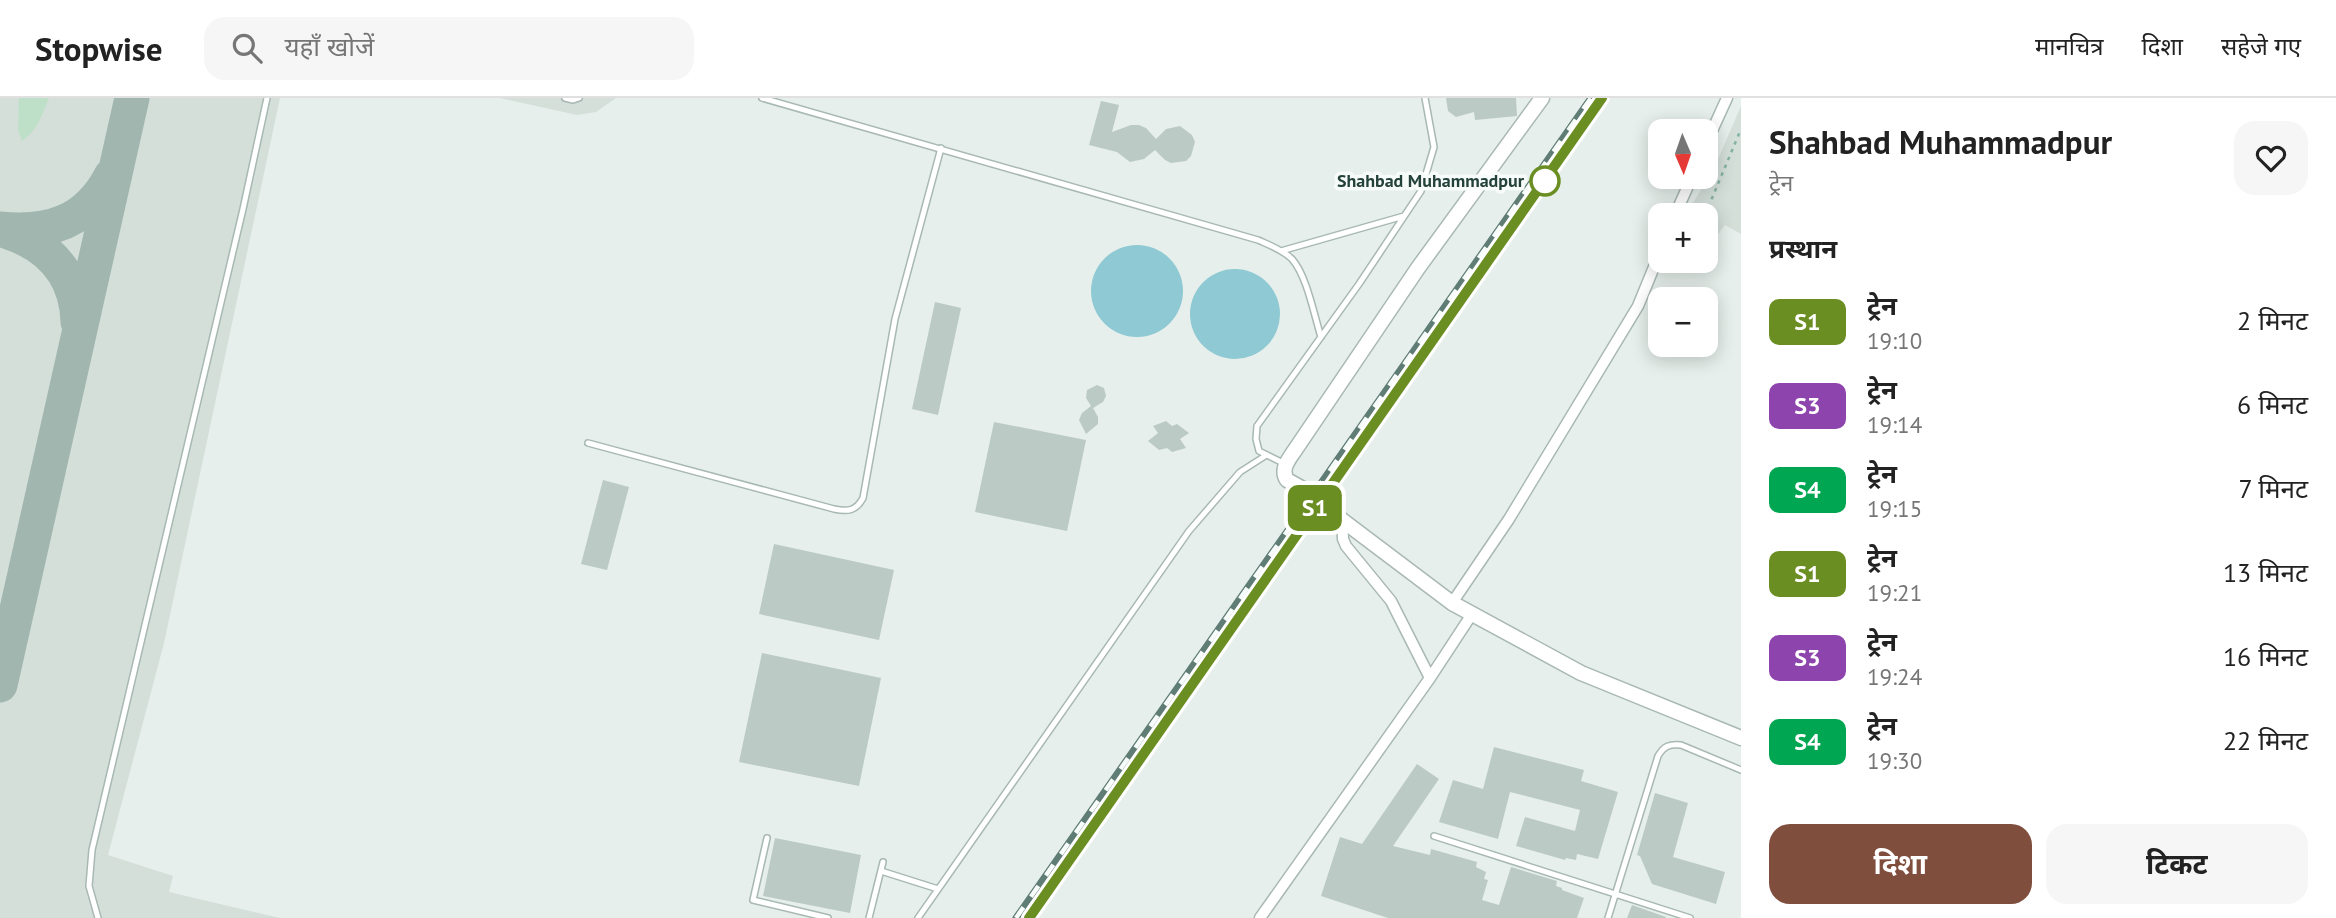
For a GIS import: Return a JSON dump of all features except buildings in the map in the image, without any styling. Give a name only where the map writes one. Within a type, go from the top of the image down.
[{"type":"street","points":[[1542,98],[1418,268],[1283,470],[1287,480],[1312,494],[1452,603],[1581,673],[1741,738]]},
{"type":"street","points":[[1717,119],[1727,98]]},
{"type":"street","points":[[1452,603],[1509,519],[1638,306],[1652,273]]},
{"type":"street","points":[[1342,520],[1346,546],[1391,601],[1430,678]]},
{"type":"street","points":[[1260,918],[1430,678],[1472,614]]},
{"type":"lane","points":[[98,918],[89,886],[92,850],[267,98]]},
{"type":"lane","points":[[565,98],[579,98]]},
{"type":"lane","points":[[762,98],[1249,237],[1290,257],[1299,270],[1321,337]]},
{"type":"lane","points":[[1286,465],[1265,456],[1257,446],[1257,426],[1421,191],[1433,154],[1433,139],[1425,98]]},
{"type":"lane","points":[[588,443],[834,509],[847,511],[859,506],[863,498],[895,319],[941,148]]},
{"type":"lane","points":[[1281,251],[1404,216]]},
{"type":"lane","points":[[918,918],[1189,531],[1240,472],[1265,456]]},
{"type":"lane","points":[[1608,918],[1614,892],[1663,747],[1681,745],[1741,770]]},
{"type":"lane","points":[[1434,836],[1690,918]]},
{"type":"lane","points":[[767,838],[753,900],[828,918]]},
{"type":"lane","points":[[869,918],[883,862]]},
{"type":"lane","points":[[881,871],[938,889]]},
{"type":"path","points":[[1710,203],[1741,129]]},
{"type":"shaded area","points":[[0,98],[280,98],[164,643],[108,855],[173,876],[169,892],[280,918],[0,918]]},
{"type":"shaded area","points":[[500,98],[616,98],[596,112],[577,115]]},
{"type":"shaded area","points":[[1741,106],[1741,234],[1725,225],[1718,234],[1718,203],[1693,203],[1702,189],[1718,189],[1718,159]]},
{"type":"green space","points":[[19,98],[49,98],[36,127],[22,141],[18,130]]},
{"type":"water","points":[[1128,245],[1146,245],[1163,252],[1176,265],[1183,282],[1183,300],[1176,317],[1163,330],[1146,337],[1128,337],[1111,330],[1098,317],[1091,300],[1091,282],[1098,265],[1111,252]]},
{"type":"water","points":[[1235,269],[1252,272],[1267,282],[1277,297],[1280,314],[1277,331],[1267,346],[1252,356],[1235,359],[1218,356],[1203,346],[1193,331],[1190,314],[1193,297],[1203,282],[1218,272]]},
{"type":"taxiway","points":[[0,685],[132,98]]},
{"type":"taxiway","points":[[0,229],[35,229],[65,222],[90,204],[111,176]]},
{"type":"taxiway","points":[[6,231],[35,245],[58,264],[72,290],[78,322]]},
{"type":"railway","points":[[1016,918],[1591,98]]},
{"type":"train","name":"S1","points":[[1029,918],[1602,98]]},
{"type":"place","name":"Shahbad Muhammadpur","points":[[1545,181]]}]
